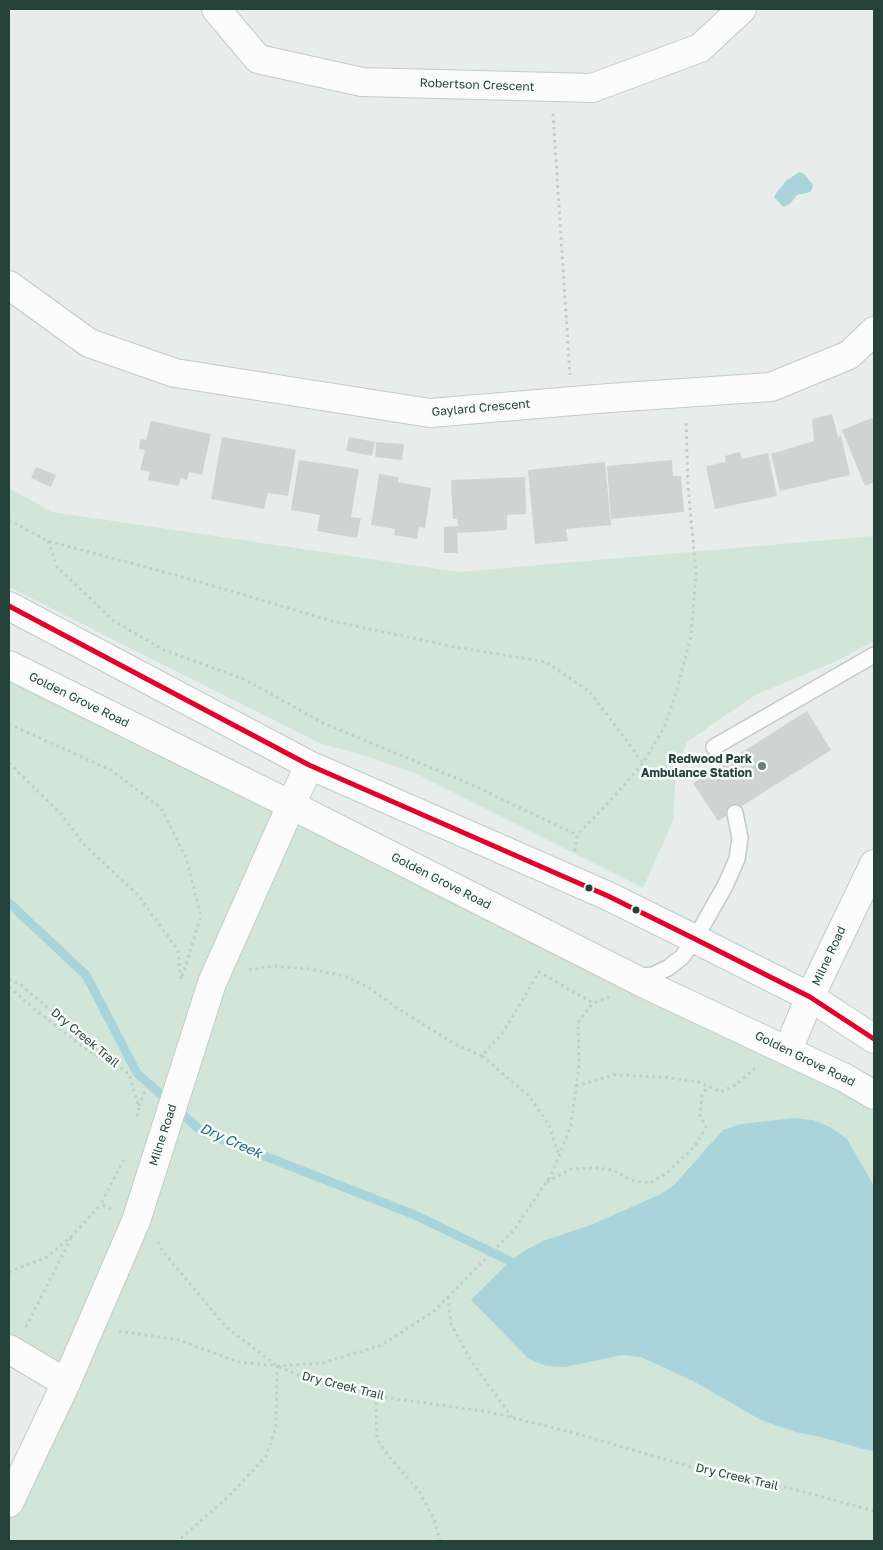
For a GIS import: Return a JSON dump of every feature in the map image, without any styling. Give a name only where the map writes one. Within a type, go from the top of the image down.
[{"type":"main road","name":"Robertson Crescent","points":[[216,9],[258,59],[362,82],[592,88],[700,48],[742,9]]},
{"type":"main road","name":"Gaylard Crescent","points":[[9,285],[89,343],[175,373],[430,413],[771,387],[849,355],[874,331]]},
{"type":"main road","points":[[9,606],[309,765],[608,896],[695,939],[810,997],[874,1039]]},
{"type":"main road","name":"Golden Grove Road","points":[[9,665],[639,981],[852,1081],[874,1096]]},
{"type":"main road","name":"Milne Road","points":[[9,1503],[66,1382],[136,1221],[216,974],[309,765]]},
{"type":"main road","name":"Milne Road","points":[[788,1050],[810,997],[874,864]]},
{"type":"main road","points":[[11,1351],[66,1382]]},
{"type":"lane","points":[[714,747],[874,655]]},
{"type":"lane","points":[[639,981],[668,968],[682,957],[695,939],[725,886],[737,859],[740,838],[736,813]]},
{"type":"path","points":[[552,87],[571,401]]},
{"type":"path","points":[[572,880],[577,835],[643,763],[664,728],[676,693],[690,636],[696,574],[688,486],[685,393]]},
{"type":"path","points":[[9,520],[48,541],[190,579],[332,621],[546,662],[590,692],[643,763]]},
{"type":"path","points":[[48,541],[57,566],[114,620],[164,650],[244,679],[323,723],[468,783],[577,835]]},
{"type":"path","points":[[9,724],[111,770],[161,808],[186,858],[200,916],[180,986]]},
{"type":"path","points":[[9,763],[61,814],[85,846],[137,894],[178,950],[181,978]]},
{"type":"path","points":[[216,974],[273,966],[345,976],[371,989],[400,1010],[455,1044],[482,1056],[530,1097],[549,1125],[559,1156]]},
{"type":"path","points":[[482,1056],[504,1031],[539,972],[593,1003]]},
{"type":"path","name":"Dry Creek Trail","points":[[9,979],[21,984],[91,1045],[129,1074],[139,1107],[137,1124]]},
{"type":"path","points":[[91,1324],[135,1334],[179,1340],[238,1362],[277,1366],[322,1363],[382,1345],[434,1311],[514,1230],[552,1174],[571,1125],[579,1065],[578,1023],[593,1003],[639,981]]},
{"type":"path","points":[[9,987],[39,1014],[86,1049],[129,1074]]},
{"type":"path","points":[[576,1086],[614,1075],[664,1077],[699,1082],[721,1092],[736,1084],[761,1062]]},
{"type":"path","points":[[139,1107],[151,1074]]},
{"type":"path","points":[[546,1182],[571,1169],[597,1168],[613,1170],[631,1180],[650,1183],[666,1173],[695,1146],[706,1127],[700,1114],[702,1095],[708,1086]]},
{"type":"path","points":[[9,1272],[47,1257],[72,1236],[101,1204],[128,1149]]},
{"type":"path","name":"Dry Creek Trail","points":[[101,1204],[136,1221],[153,1232],[160,1249],[226,1327],[277,1366],[310,1380],[376,1396],[436,1403],[512,1417],[648,1453],[716,1474],[789,1488],[874,1510]]},
{"type":"path","points":[[11,1351],[72,1236]]},
{"type":"path","points":[[448,1297],[451,1324],[471,1361],[512,1417]]},
{"type":"path","points":[[178,1541],[232,1493],[266,1456],[276,1428],[277,1366]]},
{"type":"path","points":[[376,1396],[378,1439],[391,1459],[420,1491],[434,1519],[440,1541]]},
{"type":"green space","points":[[9,488],[52,512],[459,572],[874,536],[874,641],[839,660],[755,695],[687,742],[676,773],[673,821],[643,888],[417,774],[369,757],[319,743],[9,587]]},
{"type":"green space","points":[[9,665],[874,1095],[874,1541],[9,1541],[9,1503],[66,1383],[9,1349]]},
{"type":"water","points":[[799,172],[804,174],[813,185],[812,189],[810,192],[797,195],[790,204],[783,207],[774,197],[786,181]]},
{"type":"water","points":[[794,1118],[813,1120],[830,1127],[847,1139],[874,1186],[874,1451],[796,1432],[761,1420],[693,1381],[641,1357],[622,1355],[565,1367],[546,1366],[529,1359],[471,1300],[510,1261],[526,1250],[543,1241],[593,1224],[661,1194],[675,1184],[723,1130],[741,1124]]},
{"type":"building","points":[[832,414],[838,437],[841,436],[850,475],[780,491],[771,454],[814,441],[812,419]]},
{"type":"building","points":[[874,417],[874,482],[865,486],[842,430]]},
{"type":"building","points":[[151,421],[211,434],[202,475],[189,472],[187,480],[181,478],[179,486],[148,480],[150,472],[140,470],[145,450],[139,449],[140,439],[146,440]]},
{"type":"building","points":[[222,437],[296,450],[288,496],[268,493],[264,509],[211,499]]},
{"type":"building","points":[[349,437],[375,442],[372,456],[346,451]]},
{"type":"building","points":[[376,442],[404,444],[402,460],[375,457]]},
{"type":"building","points":[[740,452],[742,459],[768,453],[777,496],[715,509],[706,466],[726,462],[725,456]]},
{"type":"building","points":[[299,460],[359,469],[351,517],[361,518],[357,538],[317,531],[320,515],[291,510]]},
{"type":"building","points":[[672,460],[673,476],[681,476],[684,512],[611,519],[607,466]]},
{"type":"building","points":[[605,462],[611,525],[566,529],[568,541],[535,544],[528,470]]},
{"type":"building","points":[[36,467],[56,475],[51,487],[31,478]]},
{"type":"building","points":[[379,474],[399,477],[398,482],[431,488],[425,528],[419,527],[417,539],[394,535],[395,529],[371,525]]},
{"type":"building","points":[[525,477],[526,514],[507,515],[507,530],[457,533],[458,553],[444,553],[444,527],[458,526],[457,519],[453,519],[451,480]]},
{"type":"building","name":"Redwood Park Ambulance Station","points":[[807,711],[831,750],[718,821],[693,783]]},
{"type":"waterway","name":"Dry Creek","points":[[9,903],[86,975],[137,1073],[201,1131],[415,1215],[510,1261]]},
{"type":"transit line","points":[[9,606],[309,765],[608,896],[695,939],[810,997],[874,1039]]},
{"type":"place","name":"Redwood Park Ambulance Station","points":[[762,766]]}]
